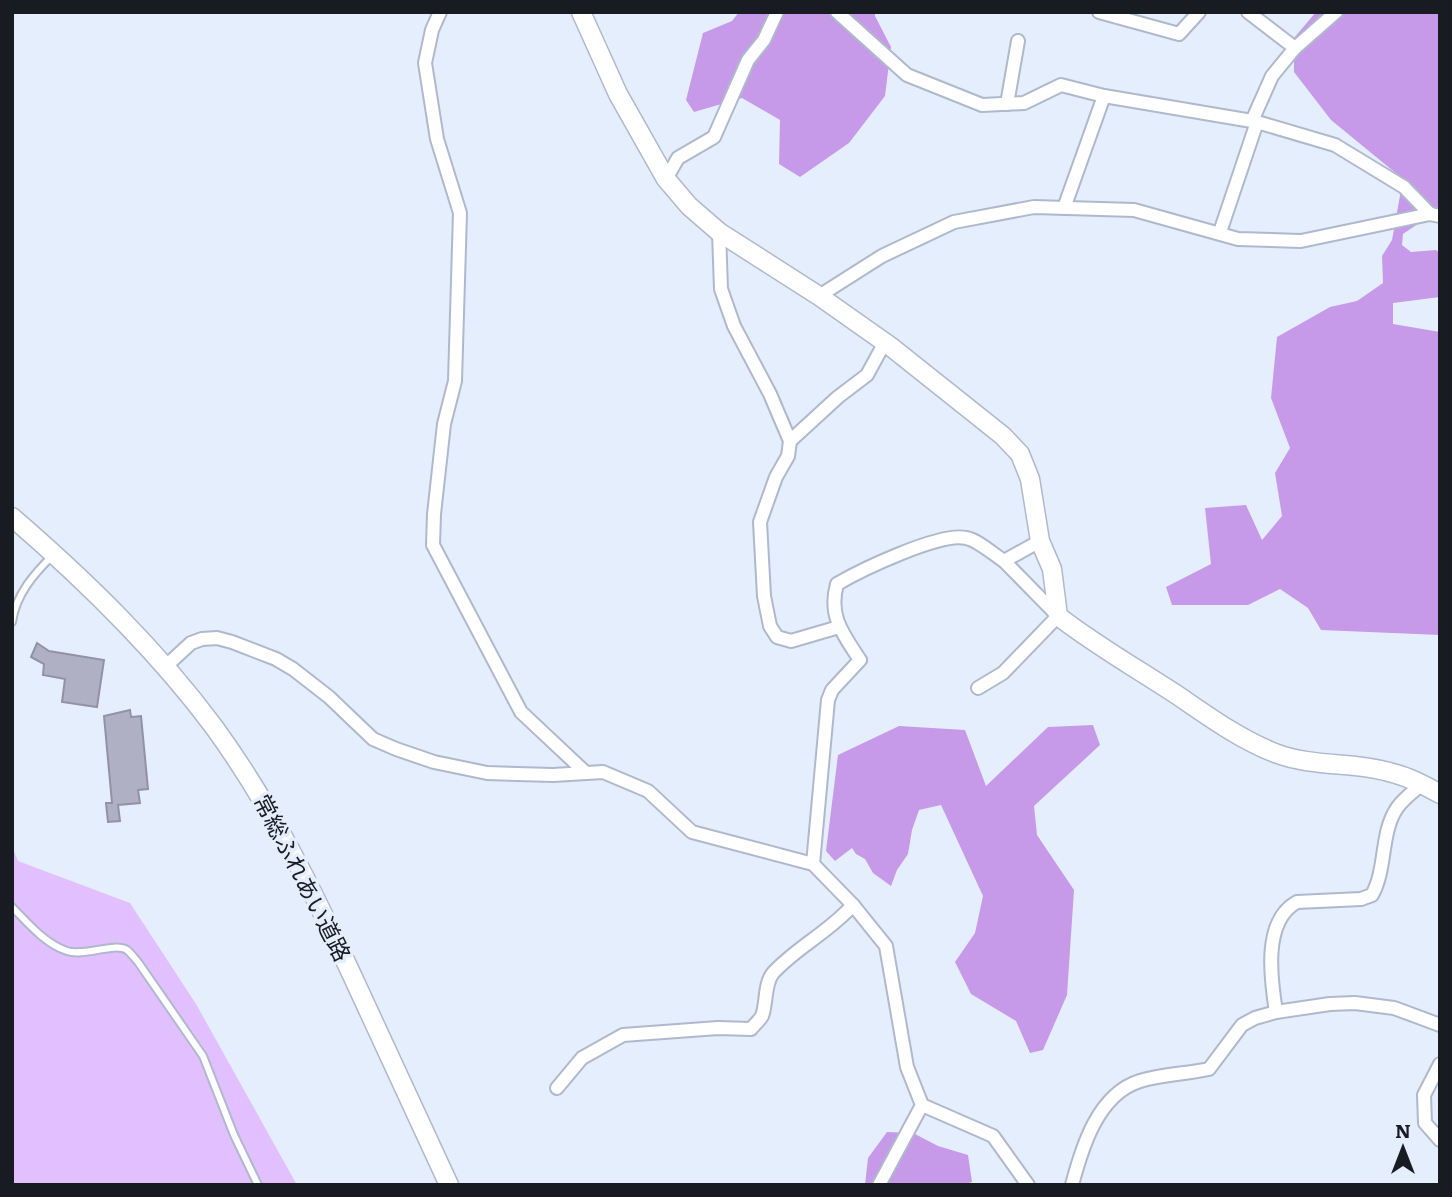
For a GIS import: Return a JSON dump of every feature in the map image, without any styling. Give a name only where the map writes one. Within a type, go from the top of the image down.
[{"type":"street","points":[[440,12],[432,30],[425,63],[437,139],[460,213],[455,380],[444,424],[433,545],[522,712],[586,773]]},
{"type":"street","points":[[582,12],[618,94],[666,179],[690,206],[719,232],[885,342],[1003,436],[1020,454],[1030,479],[1040,541],[1052,569],[1058,616]]},
{"type":"street","points":[[666,179],[678,158],[714,137],[748,60],[764,40],[777,12]]},
{"type":"street","points":[[837,12],[906,75],[982,105],[1024,103],[1061,85],[1104,96],[1255,121],[1335,145],[1404,187],[1435,215]]},
{"type":"street","points":[[1099,12],[1179,34],[1199,12]]},
{"type":"street","points":[[1248,12],[1295,48]]},
{"type":"street","points":[[1220,232],[1272,76],[1295,48],[1336,12]]},
{"type":"street","points":[[1007,104],[1018,41]]},
{"type":"street","points":[[1064,208],[1104,96]]},
{"type":"street","points":[[819,296],[882,256],[954,222],[1034,207],[1134,210],[1238,239],[1301,241],[1435,215]]},
{"type":"street","points":[[719,232],[721,289],[734,326],[770,394],[790,442],[788,456],[776,477],[760,522],[764,596],[770,626],[777,637],[791,641],[839,627]]},
{"type":"street","points":[[790,442],[838,397],[867,375],[885,342]]},
{"type":"street","name":"常総ふれあい道路","points":[[12,517],[117,613],[214,727],[253,785],[290,846],[449,1185]]},
{"type":"street","points":[[813,864],[828,699],[832,690],[860,660],[839,627],[833,601],[837,584],[946,537],[968,538],[1004,561],[1058,616],[1091,642],[1241,737],[1275,753],[1325,765],[1395,773],[1440,794]]},
{"type":"street","points":[[1004,561],[1040,541]]},
{"type":"street","points":[[978,688],[1003,673],[1058,616]]},
{"type":"street","points":[[165,667],[191,643],[216,638],[276,659],[293,669],[329,697],[373,739],[396,749],[435,762],[487,773],[531,775],[603,772],[648,791],[692,832],[813,864],[853,905],[886,946],[907,1067],[922,1105],[993,1136],[1028,1185]]},
{"type":"street","points":[[1276,1012],[1271,962],[1279,919],[1288,907],[1297,902],[1361,899],[1372,895],[1381,872],[1389,828],[1396,809],[1422,784]]},
{"type":"street","points":[[557,1088],[582,1058],[623,1035],[718,1028],[751,1029],[762,1016],[771,976],[795,951],[815,939],[853,905]]},
{"type":"street","points":[[1072,1185],[1087,1138],[1101,1113],[1118,1092],[1137,1082],[1209,1069],[1242,1025],[1255,1018],[1276,1012],[1355,1003],[1394,1008],[1440,1025]]},
{"type":"street","points":[[1440,1064],[1424,1095],[1425,1123],[1440,1140]]},
{"type":"street","points":[[879,1185],[922,1105]]},
{"type":"lane","points":[[12,622],[23,591],[54,554]]},
{"type":"lane","points":[[12,907],[40,934],[65,951],[83,953],[126,949],[138,962],[203,1056],[234,1135],[258,1185]]},
{"type":"shaded area","points":[[739,12],[875,12],[891,47],[885,96],[849,143],[800,177],[779,164],[780,120],[742,98],[694,112],[686,100],[703,33],[732,21]]},
{"type":"shaded area","points":[[1316,12],[1440,12],[1440,209],[1403,234],[1402,245],[1411,252],[1436,250],[1440,253],[1440,297],[1393,303],[1393,324],[1440,332],[1440,635],[1321,630],[1308,608],[1280,589],[1248,605],[1172,605],[1166,587],[1211,564],[1205,508],[1246,505],[1262,540],[1282,516],[1275,473],[1290,448],[1271,398],[1277,337],[1330,307],[1357,301],[1383,283],[1382,256],[1392,240],[1403,179],[1331,120],[1294,72],[1294,38]]},
{"type":"shaded area","points":[[1093,725],[1100,745],[1034,806],[1037,835],[1074,890],[1067,995],[1043,1050],[1030,1053],[1016,1021],[971,994],[955,962],[975,933],[983,896],[941,805],[919,810],[908,854],[897,870],[891,886],[873,873],[865,859],[852,848],[835,861],[826,851],[838,755],[899,726],[965,730],[986,786],[1048,727]]},
{"type":"shaded area","points":[[12,846],[18,861],[130,903],[196,1004],[297,1185],[12,1185]]},
{"type":"shaded area","points":[[887,1132],[913,1133],[938,1146],[968,1155],[972,1182],[960,1185],[865,1185],[868,1158]]},
{"type":"building","points":[[37,643],[49,651],[104,660],[97,707],[62,702],[65,679],[43,675],[44,664],[31,657]]},
{"type":"building","points":[[130,710],[131,717],[141,716],[148,789],[138,790],[140,803],[118,805],[120,821],[108,822],[106,803],[112,803],[104,716]]}]
